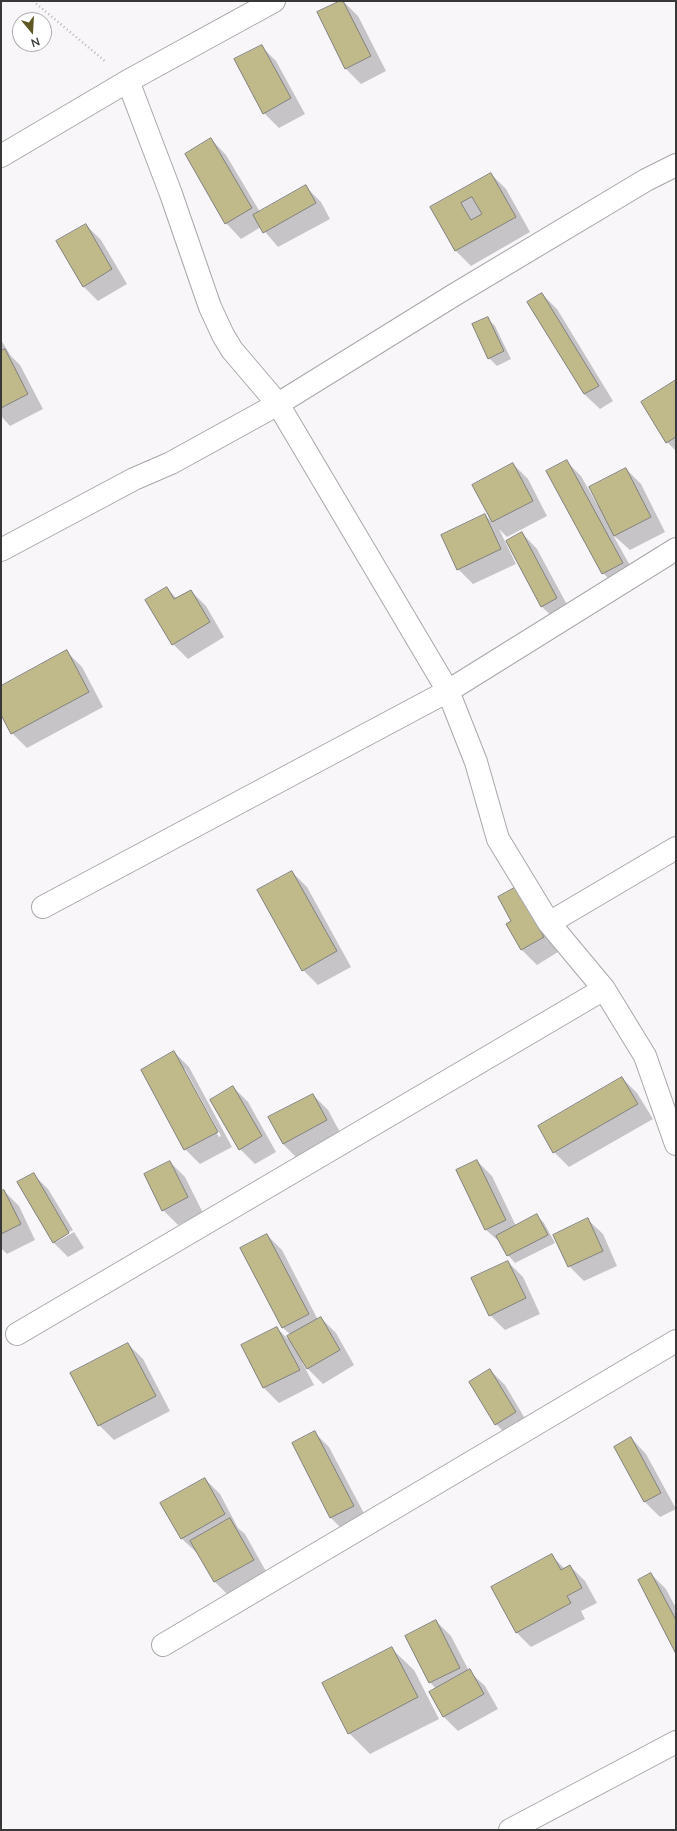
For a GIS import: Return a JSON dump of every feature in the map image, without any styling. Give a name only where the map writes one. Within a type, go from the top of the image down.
[{"type":"street","points":[[1,156],[128,81],[274,1]]},
{"type":"street","points":[[128,81],[217,321],[232,350],[278,404],[448,691],[476,762],[498,840],[549,923],[604,989],[645,1056],[676,1144]]},
{"type":"street","points":[[1,550],[134,479],[171,463],[278,404],[454,295],[632,188],[676,165]]},
{"type":"street","points":[[43,907],[448,691],[676,549]]},
{"type":"street","points":[[549,923],[676,848]]},
{"type":"street","points":[[17,1334],[604,989]]},
{"type":"street","points":[[163,1644],[676,1341]]},
{"type":"street","points":[[510,1830],[676,1742]]},
{"type":"path","points":[[33,1],[128,81]]},
{"type":"building","points":[[343,1],[371,56],[345,69],[317,12]]},
{"type":"building","points":[[262,45],[291,98],[263,114],[234,59]]},
{"type":"building","points":[[211,138],[252,208],[225,224],[185,154]]},
{"type":"building","points":[[491,173],[516,217],[455,251],[430,207]],"holes":[[[472,197],[482,214],[471,220],[461,203]]]},
{"type":"building","points":[[306,185],[316,203],[263,233],[253,215]]},
{"type":"building","points":[[86,224],[112,269],[83,287],[56,241]]},
{"type":"building","points":[[542,293],[599,386],[584,394],[527,302]]},
{"type":"building","points":[[488,317],[504,351],[488,359],[472,324]]},
{"type":"building","points":[[5,349],[28,394],[1,408],[1,351]]},
{"type":"building","points":[[676,380],[676,437],[666,443],[641,402]]},
{"type":"building","points":[[567,460],[623,563],[602,574],[546,471]]},
{"type":"building","points":[[513,463],[533,501],[492,522],[472,485]]},
{"type":"building","points":[[626,468],[651,517],[614,536],[589,487]]},
{"type":"building","points":[[485,514],[501,549],[457,570],[441,535]]},
{"type":"building","points":[[522,532],[557,598],[541,607],[506,541]]},
{"type":"building","points":[[167,587],[174,599],[191,590],[210,622],[172,645],[145,600]]},
{"type":"building","points":[[67,650],[89,692],[11,734],[1,715],[1,686]]},
{"type":"building","points":[[292,871],[337,951],[302,971],[257,890]]},
{"type":"building","points":[[516,887],[544,937],[521,950],[506,924],[511,921],[498,897]]},
{"type":"building","points":[[174,1051],[218,1132],[184,1150],[141,1070]]},
{"type":"building","points":[[622,1077],[638,1104],[553,1153],[538,1126]]},
{"type":"building","points":[[233,1086],[262,1136],[239,1150],[210,1100]]},
{"type":"building","points":[[313,1094],[327,1120],[283,1144],[268,1117]]},
{"type":"building","points":[[477,1160],[506,1220],[485,1230],[456,1170]]},
{"type":"building","points":[[170,1161],[188,1197],[162,1211],[144,1174]]},
{"type":"building","points":[[34,1173],[69,1233],[53,1243],[17,1182]]},
{"type":"building","points":[[4,1190],[21,1224],[1,1234],[1,1191]]},
{"type":"building","points":[[537,1214],[548,1235],[507,1256],[496,1236]]},
{"type":"building","points":[[588,1218],[603,1251],[568,1267],[553,1235]]},
{"type":"building","points":[[267,1234],[309,1314],[282,1328],[240,1248]]},
{"type":"building","points":[[508,1261],[526,1298],[489,1316],[471,1278]]},
{"type":"building","points":[[321,1317],[340,1350],[307,1369],[287,1336]]},
{"type":"building","points":[[277,1327],[300,1370],[263,1388],[241,1345]]},
{"type":"building","points":[[128,1343],[156,1396],[98,1426],[70,1373]]},
{"type":"building","points":[[490,1369],[516,1412],[495,1425],[469,1382]]},
{"type":"building","points":[[315,1431],[354,1506],[330,1518],[292,1443]]},
{"type":"building","points":[[631,1437],[661,1493],[644,1502],[614,1447]]},
{"type":"building","points":[[205,1478],[225,1514],[181,1539],[160,1503]]},
{"type":"building","points":[[230,1518],[254,1560],[214,1582],[190,1541]]},
{"type":"building","points":[[552,1554],[561,1570],[570,1565],[582,1588],[567,1596],[571,1603],[516,1633],[491,1587]]},
{"type":"building","points":[[651,1573],[676,1620],[676,1654],[638,1580]]},
{"type":"building","points":[[436,1620],[460,1668],[429,1683],[405,1636]]},
{"type":"building","points":[[392,1647],[418,1697],[348,1734],[322,1683]]},
{"type":"building","points":[[470,1669],[484,1694],[443,1717],[429,1692]]}]
